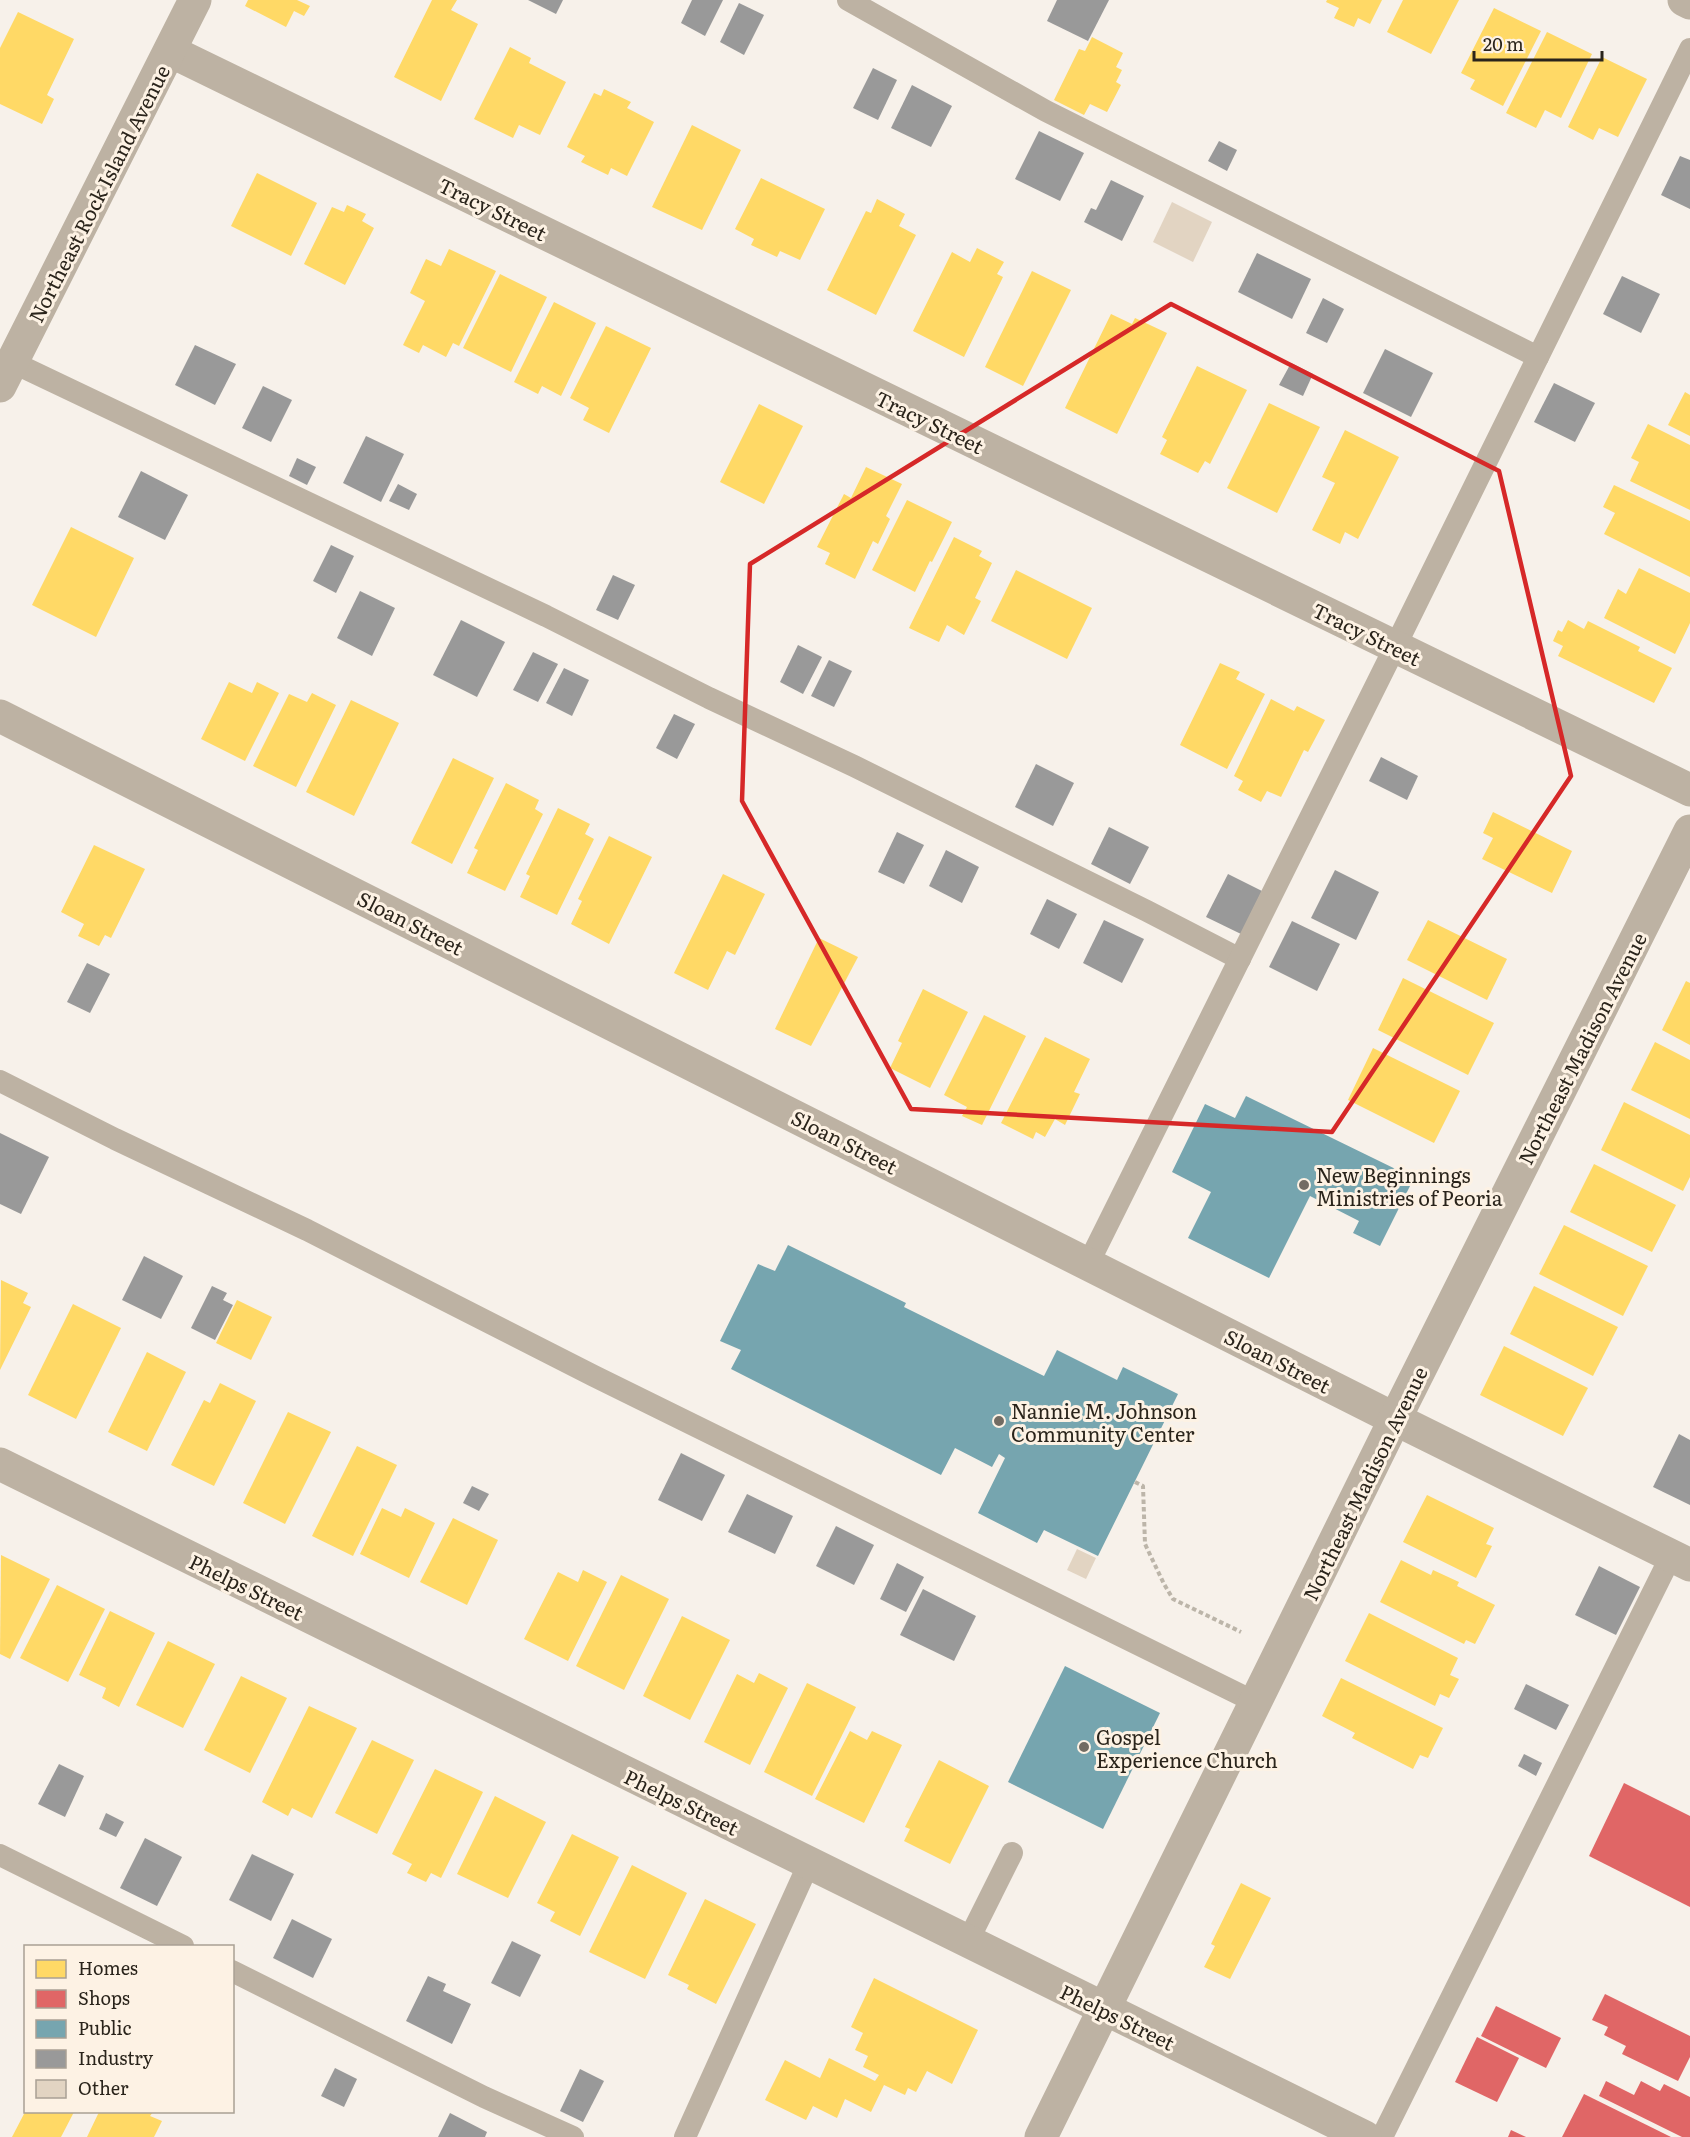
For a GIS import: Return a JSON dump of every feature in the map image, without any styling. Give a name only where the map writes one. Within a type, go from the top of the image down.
[{"type":"street","name":"Northeast Rock Island Avenue","points":[[6,374],[195,0]]},
{"type":"street","points":[[1684,0],[1690,3]]},
{"type":"street","name":"Tracy Street","points":[[170,51],[1690,790]]},
{"type":"street","name":"Sloan Street","points":[[0,716],[1395,1419],[1685,1561]]},
{"type":"street","name":"Northeast Madison Avenue","points":[[1041,2137],[1395,1419],[1690,831]]},
{"type":"street","name":"Phelps Street","points":[[0,1464],[1365,2137]]},
{"type":"lane","points":[[848,0],[1046,111],[1538,357]]},
{"type":"lane","points":[[1088,1264],[1690,49]]},
{"type":"lane","points":[[6,374],[546,616],[708,698],[854,766],[1240,959]]},
{"type":"lane","points":[[0,1081],[115,1139],[307,1230],[594,1376],[1255,1702]]},
{"type":"lane","points":[[1382,2137],[1685,1561]]},
{"type":"lane","points":[[968,1941],[1012,1853]]},
{"type":"lane","points":[[0,1855],[179,1945]]},
{"type":"lane","points":[[685,2137],[809,1863]]},
{"type":"lane","points":[[234,1972],[484,2097],[573,2137]]},
{"type":"path","points":[[1135,1482],[1143,1486],[1145,1544],[1173,1599],[1241,1632]]},
{"type":"highlighted area","points":[[1171,304],[1499,471],[1571,776],[1332,1132],[911,1109],[742,801],[750,564]]},
{"type":"building: Homes","points":[[248,0],[297,0],[310,6],[304,16],[294,11],[286,27],[245,6]]},
{"type":"building: Homes","points":[[432,0],[457,0],[451,10],[478,24],[441,101],[394,77]]},
{"type":"building: Homes","points":[[1327,0],[1382,0],[1370,24],[1358,18],[1354,27],[1334,18],[1339,8],[1326,2]]},
{"type":"building: Homes","points":[[1403,0],[1459,0],[1431,54],[1387,32]]},
{"type":"building: Homes","points":[[1494,8],[1541,31],[1503,106],[1470,89],[1475,80],[1461,73]]},
{"type":"building: Homes","points":[[18,12],[74,39],[47,95],[54,99],[42,124],[0,104],[0,48]]},
{"type":"building: Homes","points":[[1547,32],[1592,54],[1561,118],[1545,110],[1536,128],[1506,113]]},
{"type":"building: Homes","points":[[1092,37],[1123,53],[1116,67],[1122,70],[1116,82],[1121,85],[1107,112],[1090,104],[1084,115],[1054,100],[1079,49],[1085,51]]},
{"type":"building: Homes","points":[[510,47],[531,58],[529,63],[566,82],[540,135],[519,125],[513,138],[474,119]]},
{"type":"building: Homes","points":[[1602,57],[1647,79],[1618,137],[1599,128],[1593,140],[1568,127]]},
{"type":"building: Homes","points":[[604,89],[631,102],[627,108],[654,122],[627,176],[611,168],[608,175],[581,162],[585,156],[567,147],[594,93],[601,96]]},
{"type":"building: Homes","points":[[692,125],[741,150],[702,230],[652,207]]},
{"type":"building: Homes","points":[[257,173],[317,203],[291,256],[231,226]]},
{"type":"building: Homes","points":[[761,178],[825,209],[800,260],[780,251],[777,257],[751,245],[754,239],[735,229]]},
{"type":"building: Homes","points":[[877,199],[905,214],[899,226],[916,235],[876,315],[827,290],[866,211],[871,213]]},
{"type":"building: Homes","points":[[347,205],[366,214],[362,221],[374,228],[345,285],[304,264],[332,207],[344,212]]},
{"type":"building: Homes","points":[[977,248],[1004,262],[997,274],[1003,277],[964,357],[913,331],[952,252],[970,262]]},
{"type":"building: Homes","points":[[449,249],[496,271],[459,346],[453,343],[446,357],[423,345],[419,353],[403,345],[425,301],[410,293],[426,259],[441,266]]},
{"type":"building: Homes","points":[[1032,271],[1071,290],[1023,386],[985,367]]},
{"type":"building: Homes","points":[[500,274],[547,297],[511,372],[463,348]]},
{"type":"building: Homes","points":[[554,302],[596,323],[561,396],[542,386],[538,394],[514,382]]},
{"type":"building: Homes","points":[[1111,314],[1132,324],[1135,318],[1167,333],[1117,434],[1065,408]]},
{"type":"building: Homes","points":[[606,326],[651,348],[609,433],[583,420],[589,408],[570,398]]},
{"type":"building: Homes","points":[[1197,366],[1247,390],[1210,464],[1205,461],[1198,473],[1160,454],[1167,440],[1162,437]]},
{"type":"building: Homes","points":[[1685,392],[1690,395],[1690,436],[1668,425]]},
{"type":"building: Homes","points":[[1269,403],[1320,427],[1277,513],[1227,488]]},
{"type":"building: Homes","points":[[759,404],[803,426],[764,504],[720,482]]},
{"type":"building: Homes","points":[[1648,424],[1690,445],[1690,510],[1630,481],[1639,462],[1631,458]]},
{"type":"building: Homes","points":[[1345,430],[1399,457],[1358,539],[1345,532],[1340,544],[1312,530],[1335,483],[1322,477]]},
{"type":"building: Homes","points":[[866,467],[902,484],[886,516],[890,519],[878,544],[873,541],[855,579],[825,564],[830,553],[817,547],[844,494],[851,498]]},
{"type":"building: Homes","points":[[1614,485],[1690,521],[1690,577],[1604,534],[1615,513],[1603,507]]},
{"type":"building: Homes","points":[[907,500],[952,522],[915,592],[872,570]]},
{"type":"building: Homes","points":[[71,527],[134,558],[96,637],[32,605]]},
{"type":"building: Homes","points":[[954,537],[982,551],[979,556],[992,563],[975,598],[981,601],[964,635],[947,625],[939,642],[909,628]]},
{"type":"building: Homes","points":[[1639,568],[1690,593],[1690,623],[1675,654],[1604,618],[1618,589],[1626,594]]},
{"type":"building: Homes","points":[[1016,570],[1092,608],[1067,659],[991,621]]},
{"type":"building: Homes","points":[[1568,620],[1584,629],[1588,621],[1640,647],[1638,651],[1672,668],[1654,703],[1558,656],[1563,646],[1553,641],[1558,630],[1562,632]]},
{"type":"building: Homes","points":[[1220,663],[1240,672],[1236,679],[1265,694],[1227,769],[1180,745]]},
{"type":"building: Homes","points":[[229,682],[252,693],[257,682],[279,693],[245,761],[201,739]]},
{"type":"building: Homes","points":[[312,693],[336,705],[296,787],[253,766],[289,694],[307,702]]},
{"type":"building: Homes","points":[[1271,699],[1294,711],[1297,706],[1325,720],[1308,752],[1304,750],[1281,797],[1267,791],[1261,802],[1238,790],[1243,781],[1234,776]]},
{"type":"building: Homes","points":[[351,700],[399,723],[354,816],[306,792]]},
{"type":"building: Homes","points":[[453,758],[494,778],[452,864],[411,843]]},
{"type":"building: Homes","points":[[506,783],[539,800],[535,809],[543,814],[505,891],[467,873],[478,850],[474,848]]},
{"type":"building: Homes","points":[[558,808],[590,824],[585,834],[594,839],[557,915],[520,897],[530,876],[526,874]]},
{"type":"building: Homes","points":[[1493,812],[1572,851],[1552,893],[1482,859],[1493,838],[1483,833]]},
{"type":"building: Homes","points":[[609,836],[652,857],[609,944],[571,924],[582,901],[578,899]]},
{"type":"building: Homes","points":[[94,845],[145,869],[111,938],[105,935],[99,946],[78,936],[84,924],[61,912]]},
{"type":"building: Homes","points":[[723,874],[765,894],[735,955],[727,951],[708,990],[674,973]]},
{"type":"building: Homes","points":[[1428,920],[1507,959],[1487,1000],[1407,960]]},
{"type":"building: Homes","points":[[819,938],[858,957],[811,1046],[775,1029]]},
{"type":"building: Homes","points":[[1403,978],[1494,1023],[1468,1075],[1378,1030]]},
{"type":"building: Homes","points":[[1686,981],[1690,983],[1690,1045],[1662,1030]]},
{"type":"building: Homes","points":[[923,989],[968,1012],[930,1088],[890,1068],[902,1043],[898,1041]]},
{"type":"building: Homes","points":[[984,1015],[1026,1036],[982,1125],[962,1116],[967,1107],[944,1095]]},
{"type":"building: Homes","points":[[1045,1037],[1090,1059],[1074,1092],[1080,1094],[1065,1125],[1055,1119],[1045,1137],[1036,1132],[1033,1139],[1001,1123]]},
{"type":"building: Homes","points":[[1655,1042],[1690,1060],[1690,1119],[1631,1090]]},
{"type":"building: Homes","points":[[1373,1048],[1460,1091],[1434,1143],[1348,1100]]},
{"type":"building: Homes","points":[[1624,1102],[1690,1135],[1690,1177],[1683,1191],[1601,1150]]},
{"type":"building: Homes","points":[[1594,1164],[1676,1205],[1652,1252],[1570,1212]]},
{"type":"building: Homes","points":[[1564,1225],[1648,1266],[1623,1316],[1539,1274]]},
{"type":"building: Homes","points":[[1,1280],[28,1293],[23,1303],[31,1307],[0,1370]]},
{"type":"building: Homes","points":[[1534,1286],[1618,1327],[1593,1376],[1510,1334]]},
{"type":"building: Homes","points":[[237,1300],[272,1317],[251,1360],[216,1343]]},
{"type":"building: Homes","points":[[73,1304],[121,1328],[76,1419],[28,1395]]},
{"type":"building: Homes","points":[[1504,1346],[1588,1388],[1563,1436],[1480,1395]]},
{"type":"building: Homes","points":[[147,1352],[186,1372],[147,1451],[108,1432]]},
{"type":"building: Homes","points":[[220,1383],[256,1401],[214,1486],[171,1465],[204,1400],[210,1403]]},
{"type":"building: Homes","points":[[288,1412],[331,1432],[285,1524],[243,1503]]},
{"type":"building: Homes","points":[[357,1446],[397,1465],[353,1556],[312,1536]]},
{"type":"building: Homes","points":[[1427,1495],[1494,1528],[1486,1544],[1492,1546],[1476,1578],[1403,1542]]},
{"type":"building: Homes","points":[[382,1508],[401,1517],[405,1508],[435,1523],[409,1578],[360,1554]]},
{"type":"building: Homes","points":[[453,1518],[498,1540],[467,1605],[420,1582]]},
{"type":"building: Homes","points":[[1,1555],[50,1579],[10,1659],[0,1654]]},
{"type":"building: Homes","points":[[1401,1560],[1431,1575],[1433,1570],[1459,1582],[1457,1586],[1495,1605],[1475,1644],[1466,1640],[1464,1644],[1380,1602]]},
{"type":"building: Homes","points":[[583,1570],[607,1582],[568,1661],[524,1639],[558,1572],[578,1582]]},
{"type":"building: Homes","points":[[621,1575],[669,1599],[624,1690],[576,1666]]},
{"type":"building: Homes","points":[[57,1585],[105,1609],[68,1682],[20,1658]]},
{"type":"building: Homes","points":[[110,1611],[155,1633],[119,1707],[102,1698],[106,1688],[79,1675]]},
{"type":"building: Homes","points":[[1369,1613],[1458,1658],[1450,1675],[1459,1679],[1449,1698],[1440,1694],[1435,1706],[1345,1661]]},
{"type":"building: Homes","points":[[682,1616],[730,1640],[690,1720],[643,1696]]},
{"type":"building: Homes","points":[[168,1641],[215,1664],[183,1728],[136,1705]]},
{"type":"building: Homes","points":[[759,1673],[788,1688],[750,1765],[704,1742],[737,1674],[754,1683]]},
{"type":"building: Homes","points":[[241,1676],[287,1698],[250,1773],[204,1750]]},
{"type":"building: Homes","points":[[1341,1678],[1443,1728],[1428,1758],[1420,1755],[1413,1769],[1352,1738],[1355,1733],[1322,1716]]},
{"type":"building: Homes","points":[[807,1683],[856,1707],[812,1796],[764,1772]]},
{"type":"building: Homes","points":[[309,1706],[357,1728],[312,1818],[292,1808],[288,1816],[262,1802]]},
{"type":"building: Homes","points":[[850,1731],[867,1740],[872,1731],[902,1745],[864,1823],[815,1799]]},
{"type":"building: Homes","points":[[372,1740],[414,1760],[377,1834],[335,1813]]},
{"type":"building: Homes","points":[[939,1760],[989,1786],[950,1864],[904,1841],[910,1829],[905,1827]]},
{"type":"building: Homes","points":[[435,1769],[483,1792],[441,1878],[431,1873],[426,1882],[407,1873],[412,1864],[392,1854]]},
{"type":"building: Homes","points":[[495,1796],[546,1822],[508,1898],[457,1874]]},
{"type":"building: Homes","points":[[572,1834],[619,1857],[580,1936],[550,1921],[555,1912],[537,1903]]},
{"type":"building: Homes","points":[[632,1865],[687,1893],[645,1979],[589,1952]]},
{"type":"building: Homes","points":[[1241,1883],[1271,1898],[1230,1979],[1204,1967],[1215,1946],[1211,1944]]},
{"type":"building: Homes","points":[[705,1899],[756,1924],[716,2004],[687,1989],[689,1985],[668,1975]]},
{"type":"building: Homes","points":[[874,1978],[978,2030],[952,2084],[927,2071],[916,2092],[908,2088],[905,2095],[884,2085],[871,2112],[845,2099],[837,2118],[813,2106],[806,2120],[765,2100],[785,2060],[820,2078],[829,2058],[875,2081],[879,2075],[863,2067],[868,2056],[855,2050],[863,2033],[851,2027]]},
{"type":"building: Homes","points":[[24,2113],[73,2113],[61,2137],[12,2137]]},
{"type":"building: Homes","points":[[99,2113],[152,2113],[150,2116],[162,2121],[154,2137],[87,2137]]},
{"type":"building: Shops","points":[[1624,1783],[1690,1816],[1690,1907],[1589,1856]]},
{"type":"building: Shops","points":[[1605,1994],[1690,2036],[1690,2057],[1678,2081],[1622,2054],[1626,2046],[1604,2035],[1608,2027],[1592,2020]]},
{"type":"building: Shops","points":[[1496,2006],[1561,2038],[1546,2068],[1481,2036]]},
{"type":"building: Shops","points":[[1477,2037],[1519,2058],[1497,2102],[1455,2082]]},
{"type":"building: Shops","points":[[1606,2081],[1634,2095],[1641,2081],[1660,2091],[1664,2084],[1690,2097],[1690,2137],[1682,2137],[1599,2096]]},
{"type":"building: Shops","points":[[1584,2094],[1671,2137],[1562,2137]]},
{"type":"building: Shops","points":[[1511,2130],[1526,2137],[1508,2137]]},
{"type":"building: Public","name":"New Beginnings Ministries of Peoria","points":[[1246,1096],[1414,1178],[1380,1246],[1353,1233],[1359,1221],[1310,1196],[1269,1278],[1188,1238],[1211,1192],[1172,1172],[1205,1104],[1235,1118]]},
{"type":"building: Public","name":"Nannie M. Johnson Community Center","points":[[788,1245],[906,1303],[904,1307],[1044,1376],[1057,1350],[1117,1380],[1123,1367],[1178,1394],[1098,1556],[1044,1530],[1037,1543],[978,1513],[1005,1458],[999,1454],[992,1467],[955,1448],[941,1475],[731,1369],[741,1350],[720,1341],[758,1264],[775,1271]]},
{"type":"building: Public","name":"Gospel Experience Church","points":[[1065,1666],[1160,1713],[1103,1829],[1008,1782]]},
{"type":"building: Industry","points":[[528,0],[563,0],[556,14]]},
{"type":"building: Industry","points":[[692,0],[723,0],[705,36],[681,23]]},
{"type":"building: Industry","points":[[1057,0],[1109,0],[1088,41],[1047,21]]},
{"type":"building: Industry","points":[[739,3],[764,15],[744,55],[720,42]]},
{"type":"building: Industry","points":[[873,68],[897,80],[878,120],[853,108]]},
{"type":"building: Industry","points":[[912,85],[952,106],[931,147],[891,128]]},
{"type":"building: Industry","points":[[1039,131],[1084,153],[1060,201],[1015,179]]},
{"type":"building: Industry","points":[[1219,141],[1237,150],[1227,171],[1208,161]]},
{"type":"building: Industry","points":[[1680,156],[1690,160],[1690,209],[1661,195]]},
{"type":"building: Industry","points":[[1111,180],[1144,196],[1122,241],[1084,222],[1091,208],[1096,210]]},
{"type":"building: Industry","points":[[1257,253],[1311,279],[1292,319],[1238,292]]},
{"type":"building: Industry","points":[[1622,276],[1660,294],[1641,333],[1603,314]]},
{"type":"building: Industry","points":[[1323,298],[1344,309],[1327,343],[1306,333]]},
{"type":"building: Industry","points":[[195,345],[236,364],[215,405],[175,385]]},
{"type":"building: Industry","points":[[1385,349],[1433,373],[1411,417],[1363,393]]},
{"type":"building: Industry","points":[[1291,363],[1313,374],[1303,396],[1279,385]]},
{"type":"building: Industry","points":[[1554,383],[1595,403],[1575,442],[1534,422]]},
{"type":"building: Industry","points":[[263,386],[292,400],[271,442],[242,428]]},
{"type":"building: Industry","points":[[366,436],[404,454],[381,502],[343,483]]},
{"type":"building: Industry","points":[[297,458],[316,467],[307,485],[289,476]]},
{"type":"building: Industry","points":[[141,471],[188,495],[165,540],[118,517]]},
{"type":"building: Industry","points":[[398,484],[417,494],[409,510],[389,501]]},
{"type":"building: Industry","points":[[331,545],[354,556],[336,593],[313,581]]},
{"type":"building: Industry","points":[[613,575],[635,585],[618,620],[596,610]]},
{"type":"building: Industry","points":[[360,591],[395,608],[372,656],[337,638]]},
{"type":"building: Industry","points":[[461,620],[505,642],[477,697],[433,675]]},
{"type":"building: Industry","points":[[798,645],[822,657],[803,694],[780,682]]},
{"type":"building: Industry","points":[[533,652],[558,664],[538,702],[513,690]]},
{"type":"building: Industry","points":[[829,660],[852,671],[834,707],[811,696]]},
{"type":"building: Industry","points":[[564,668],[589,680],[572,716],[546,703]]},
{"type":"building: Industry","points":[[674,714],[695,724],[677,759],[656,748]]},
{"type":"building: Industry","points":[[1381,757],[1418,776],[1407,800],[1369,781]]},
{"type":"building: Industry","points":[[1036,764],[1074,783],[1053,826],[1015,807]]},
{"type":"building: Industry","points":[[1109,827],[1149,847],[1130,884],[1091,864]]},
{"type":"building: Industry","points":[[897,832],[924,845],[904,884],[878,872]]},
{"type":"building: Industry","points":[[946,850],[979,867],[962,903],[929,886]]},
{"type":"building: Industry","points":[[1335,870],[1379,892],[1356,940],[1311,918]]},
{"type":"building: Industry","points":[[1228,874],[1262,891],[1241,934],[1206,917]]},
{"type":"building: Industry","points":[[1047,899],[1077,914],[1059,949],[1030,934]]},
{"type":"building: Industry","points":[[1104,920],[1144,939],[1122,983],[1083,963]]},
{"type":"building: Industry","points":[[1292,921],[1340,944],[1317,991],[1269,967]]},
{"type":"building: Industry","points":[[87,963],[110,974],[90,1013],[67,1002]]},
{"type":"building: Industry","points":[[0,1133],[49,1157],[21,1214],[0,1204]]},
{"type":"building: Industry","points":[[144,1256],[183,1276],[161,1319],[122,1300]]},
{"type":"building: Industry","points":[[212,1286],[227,1293],[223,1300],[233,1305],[215,1340],[191,1328]]},
{"type":"building: Industry","points":[[1679,1434],[1690,1440],[1690,1505],[1653,1487]]},
{"type":"building: Industry","points":[[681,1453],[725,1475],[702,1521],[658,1500]]},
{"type":"building: Industry","points":[[472,1486],[489,1494],[479,1511],[463,1503]]},
{"type":"building: Industry","points":[[747,1494],[793,1516],[775,1554],[728,1532]]},
{"type":"building: Industry","points":[[836,1526],[874,1545],[854,1585],[816,1566]]},
{"type":"building: Industry","points":[[897,1563],[924,1577],[906,1612],[880,1599]]},
{"type":"building: Industry","points":[[1599,1566],[1640,1587],[1616,1635],[1575,1615]]},
{"type":"building: Industry","points":[[923,1589],[976,1616],[954,1661],[900,1635]]},
{"type":"building: Industry","points":[[1526,1684],[1569,1705],[1556,1730],[1514,1709]]},
{"type":"building: Industry","points":[[1524,1754],[1542,1763],[1536,1776],[1518,1766]]},
{"type":"building: Industry","points":[[59,1764],[84,1776],[65,1817],[38,1804]]},
{"type":"building: Industry","points":[[106,1813],[124,1822],[116,1837],[99,1829]]},
{"type":"building: Industry","points":[[145,1838],[182,1857],[157,1906],[120,1888]]},
{"type":"building: Industry","points":[[252,1854],[294,1874],[271,1921],[229,1900]]},
{"type":"building: Industry","points":[[292,1919],[332,1939],[313,1978],[273,1958]]},
{"type":"building: Industry","points":[[512,1941],[541,1955],[520,1997],[491,1983]]},
{"type":"building: Industry","points":[[428,1976],[446,1984],[443,1991],[471,2004],[452,2044],[406,2021]]},
{"type":"building: Industry","points":[[335,2068],[357,2079],[344,2107],[321,2096]]},
{"type":"building: Industry","points":[[580,2069],[604,2081],[583,2122],[560,2111]]},
{"type":"building: Industry","points":[[450,2113],[487,2132],[485,2137],[438,2137]]},
{"type":"building: Other","points":[[1172,202],[1212,222],[1193,262],[1153,242]]},
{"type":"building: Other","points":[[1077,1549],[1096,1558],[1086,1579],[1067,1570]]},
{"type":"place","name":"New Beginnings Ministries of Peoria","points":[[1304,1185]]},
{"type":"place","name":"Nannie M. Johnson Community Center","points":[[999,1421]]},
{"type":"place","name":"Gospel Experience Church","points":[[1084,1747]]}]
